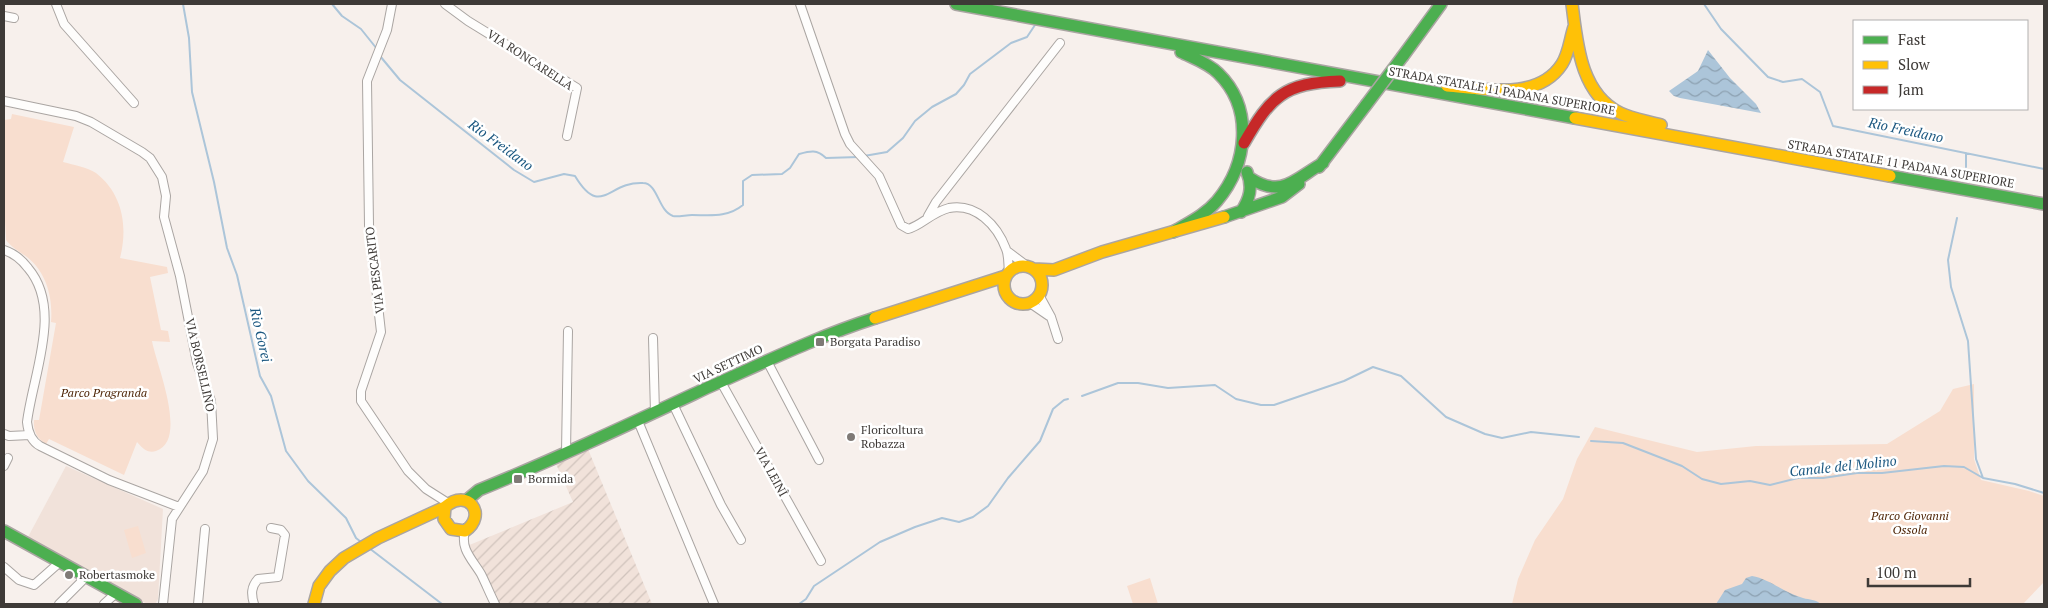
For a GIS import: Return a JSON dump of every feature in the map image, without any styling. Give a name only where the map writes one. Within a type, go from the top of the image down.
[{"type":"main road","name":"STRADA STATALE 11 PADANA SUPERIORE","points":[[956,4],[2044,204]]},
{"type":"main road","name":"STRADA STATALE 11 PADANA SUPERIORE","points":[[1000,4],[2044,196]]},
{"type":"main road","points":[[1054,270],[1030,303],[1019,304],[1013,302],[1004,288],[1008,274],[1014,268],[1054,270],[1102,252],[1241,212],[1282,197],[1306,180],[1323,163],[1441,4]]},
{"type":"main road","points":[[1572,4],[1584,72],[1597,97],[1619,112],[1661,125]]},
{"type":"main road","points":[[1448,86],[1516,91],[1542,85],[1562,65],[1575,26]]},
{"type":"main road","points":[[1146,40],[1204,62],[1218,73],[1232,89],[1243,121],[1243,147],[1250,178],[1250,198],[1241,212]]},
{"type":"main road","points":[[1173,232],[1201,216],[1217,202],[1232,180],[1243,147],[1260,114],[1269,103],[1284,92],[1300,85],[1334,81],[1367,81]]},
{"type":"main road","points":[[1250,178],[1265,187],[1281,189],[1323,163]]},
{"type":"main road","points":[[1030,268],[1041,279],[1040,290]]},
{"type":"main road","name":"VIA SETTIMO","points":[[456,505],[478,499],[489,487],[843,328],[961,289],[984,284],[1008,274]]},
{"type":"main road","points":[[984,284],[1004,288]]},
{"type":"main road","points":[[314,604],[320,582],[341,558],[423,517],[456,505]]},
{"type":"main road","points":[[456,505],[476,519],[470,528],[460,531],[448,526],[456,505]]},
{"type":"main road","points":[[4,531],[136,604]]},
{"type":"street","points":[[56,4],[64,24],[134,103]]},
{"type":"street","name":"VIA PESCARITO","points":[[392,4],[388,30],[367,81],[369,225],[381,332],[361,391],[361,401],[408,471],[426,489],[456,505]]},
{"type":"street","name":"VIA RONCARELLA","points":[[445,4],[468,21],[577,88],[568,136]]},
{"type":"street","points":[[800,4],[845,134],[857,154],[879,176],[901,225],[908,229],[915,228],[928,216],[938,199],[1060,43]]},
{"type":"street","points":[[4,16],[14,18]]},
{"type":"street","name":"VIA BORSELLINO","points":[[4,101],[76,116],[91,122],[150,158],[162,177],[166,196],[164,217],[180,276],[197,362],[210,401],[213,439],[204,471],[172,519],[162,604]]},
{"type":"street","points":[[938,199],[941,208],[946,209]]},
{"type":"street","points":[[928,216],[946,209],[963,208],[977,211],[990,222],[1007,251],[1030,268]]},
{"type":"street","points":[[4,250],[24,262],[37,278],[44,296],[46,322],[28,417],[30,435],[40,446],[109,480],[179,507]]},
{"type":"street","points":[[1007,251],[1008,274]]},
{"type":"street","points":[[1040,290],[1058,339]]},
{"type":"street","points":[[1030,303],[1051,317]]},
{"type":"street","points":[[566,452],[568,331]]},
{"type":"street","points":[[653,338],[655,412]]},
{"type":"street","points":[[767,361],[819,460]]},
{"type":"street","name":"VIA LEINÌ","points":[[721,382],[821,561]]},
{"type":"street","points":[[673,404],[721,505],[741,540]]},
{"type":"street","points":[[638,421],[714,604]]},
{"type":"street","points":[[4,434],[9,436],[30,435]]},
{"type":"street","points":[[254,604],[251,596],[254,584],[258,579],[278,577],[285,535],[281,530],[271,528]]},
{"type":"street","points":[[198,604],[205,529]]},
{"type":"street","points":[[460,531],[458,544],[465,550],[481,574],[495,604]]},
{"type":"street","points":[[5,570],[19,580],[34,585],[60,562]]},
{"type":"street","points":[[58,604],[86,577]]},
{"type":"street","points":[[104,604],[116,593]]},
{"type":"shaded area","points":[[588,449],[652,604],[499,604],[483,569],[467,546],[573,502],[556,464]]},
{"type":"shaded area","points":[[66,466],[163,509],[158,599],[155,604],[147,604],[28,537]]},
{"type":"green space","name":"Parco Pragranda","points":[[12,114],[74,127],[63,162],[96,173],[105,181],[118,201],[123,223],[120,258],[167,267],[168,273],[150,277],[161,330],[168,331],[170,342],[152,341],[168,400],[170,432],[165,444],[153,452],[143,448],[137,442],[124,475],[49,439],[46,444],[40,440],[35,431],[34,420],[39,420],[56,323],[51,322],[50,295],[44,278],[34,263],[6,240],[4,120],[11,119]]},
{"type":"green space","name":"Parco Giovanni Ossola","points":[[1974,384],[1974,459],[1981,480],[2044,496],[2044,582],[2023,604],[1512,604],[1518,579],[1535,540],[1563,499],[1577,459],[1595,427],[1697,452],[1756,446],[1887,444],[1940,411],[1953,389]]},
{"type":"green space","points":[[138,526],[146,553],[132,558],[124,530]]},
{"type":"green space","points":[[1150,578],[1158,604],[1133,604],[1127,586]]},
{"type":"water","points":[[1708,50],[1730,78],[1756,104],[1761,113],[1680,98],[1674,96],[1669,91],[1698,71]]},
{"type":"water","points":[[1752,576],[1765,580],[1796,596],[1815,600],[1821,604],[1716,604],[1725,590],[1742,584],[1746,578]]},
{"type":"waterway","name":"Rio Gorei","points":[[183,4],[189,38],[192,92],[214,182],[227,248],[237,275],[260,376],[271,396],[286,451],[308,481],[346,518],[356,538],[361,542]]},
{"type":"waterway","name":"Rio Freidano","points":[[332,4],[342,16],[361,29],[377,49]]},
{"type":"waterway","name":"Rio Freidano","points":[[1704,4],[1721,29],[1768,77],[1783,82],[1802,79],[1820,92],[1833,126],[2044,169]]},
{"type":"waterway","name":"Rio Freidano","points":[[864,156],[887,152],[903,138],[915,121],[932,107],[956,94],[970,74],[1011,43],[1027,37],[1035,25]]},
{"type":"waterway","name":"Rio Freidano","points":[[380,56],[400,80],[514,170],[534,182],[564,174],[575,176],[584,189],[592,195],[599,197],[631,184],[648,184],[652,187],[664,209],[673,216],[718,215],[731,212],[743,205],[743,181],[752,175],[782,174],[790,168],[799,154],[813,152],[820,153],[826,158],[859,157]]},
{"type":"waterway","points":[[1966,153],[1966,167]]},
{"type":"waterway","points":[[1957,218],[1948,260],[1951,287],[1968,341],[1976,459],[1983,478],[2015,484],[2044,493]]},
{"type":"waterway","name":"Canale del Molino","points":[[1082,396],[1118,383],[1138,383],[1168,388],[1215,385],[1236,399],[1261,405],[1274,405],[1344,381],[1373,367],[1401,376],[1446,417],[1485,434],[1502,438],[1531,432],[1579,437]]},
{"type":"waterway","name":"Canale del Molino","points":[[799,604],[806,599],[814,586],[880,542],[942,518],[959,522],[973,517],[988,506],[1008,478],[1040,441],[1053,409],[1068,399]]},
{"type":"waterway","name":"Canale del Molino","points":[[1591,441],[1623,443],[1682,466],[1702,479],[1721,484],[1750,481],[1770,485],[1798,478],[1823,478],[1857,473],[1882,473],[1944,466],[1964,467],[1983,478]]},
{"type":"waterway","name":"Rio Gorei","points":[[369,548],[442,604]]},
{"type":"traffic: fast","points":[[956,4],[1575,118]]},
{"type":"traffic: fast","points":[[1403,56],[1441,4]]},
{"type":"traffic: fast","points":[[1173,232],[1202,215],[1217,201],[1235,170],[1243,136],[1242,119],[1230,87],[1214,69],[1181,52]]},
{"type":"traffic: fast","points":[[1366,105],[1403,56]]},
{"type":"traffic: fast","points":[[1319,167],[1366,105]]},
{"type":"traffic: fast","points":[[1250,178],[1261,184],[1280,187],[1296,180],[1323,163]]},
{"type":"traffic: fast","points":[[1241,212],[1250,193],[1247,172]]},
{"type":"traffic: fast","points":[[1890,176],[2044,204]]},
{"type":"traffic: fast","points":[[1224,217],[1282,197],[1299,184]]},
{"type":"traffic: fast","points":[[467,500],[479,490],[567,453],[711,386],[833,333],[875,318]]},
{"type":"traffic: fast","points":[[4,531],[136,604]]},
{"type":"traffic: slow","points":[[1572,4],[1583,66],[1596,93],[1620,113],[1661,125]]},
{"type":"traffic: slow","points":[[1447,86],[1510,90],[1525,88],[1539,83],[1552,76],[1562,64],[1568,51],[1574,27]]},
{"type":"traffic: slow","points":[[1575,118],[1890,176]]},
{"type":"traffic: slow","points":[[1034,269],[1054,270],[1102,252],[1224,217]]},
{"type":"traffic: slow","points":[[1023,266],[1036,272],[1042,285],[1036,298],[1023,304],[1010,298],[1004,285],[1010,272],[1023,266]]},
{"type":"traffic: slow","points":[[875,318],[1006,276]]},
{"type":"traffic: slow","points":[[314,604],[319,586],[330,571],[344,558],[378,538],[453,502],[461,500],[468,502],[475,511],[472,525],[465,531],[451,529],[444,519],[445,507]]},
{"type":"traffic: jam","points":[[1244,143],[1271,103],[1281,95],[1305,85],[1340,81]]},
{"type":"place","name":"Borgata Paradiso","points":[[820,342]]},
{"type":"place","name":"Floricoltura Robazza","points":[[851,437]]},
{"type":"place","name":"Bormida","points":[[518,479]]},
{"type":"place","name":"Robertasmoke","points":[[69,575]]}]
